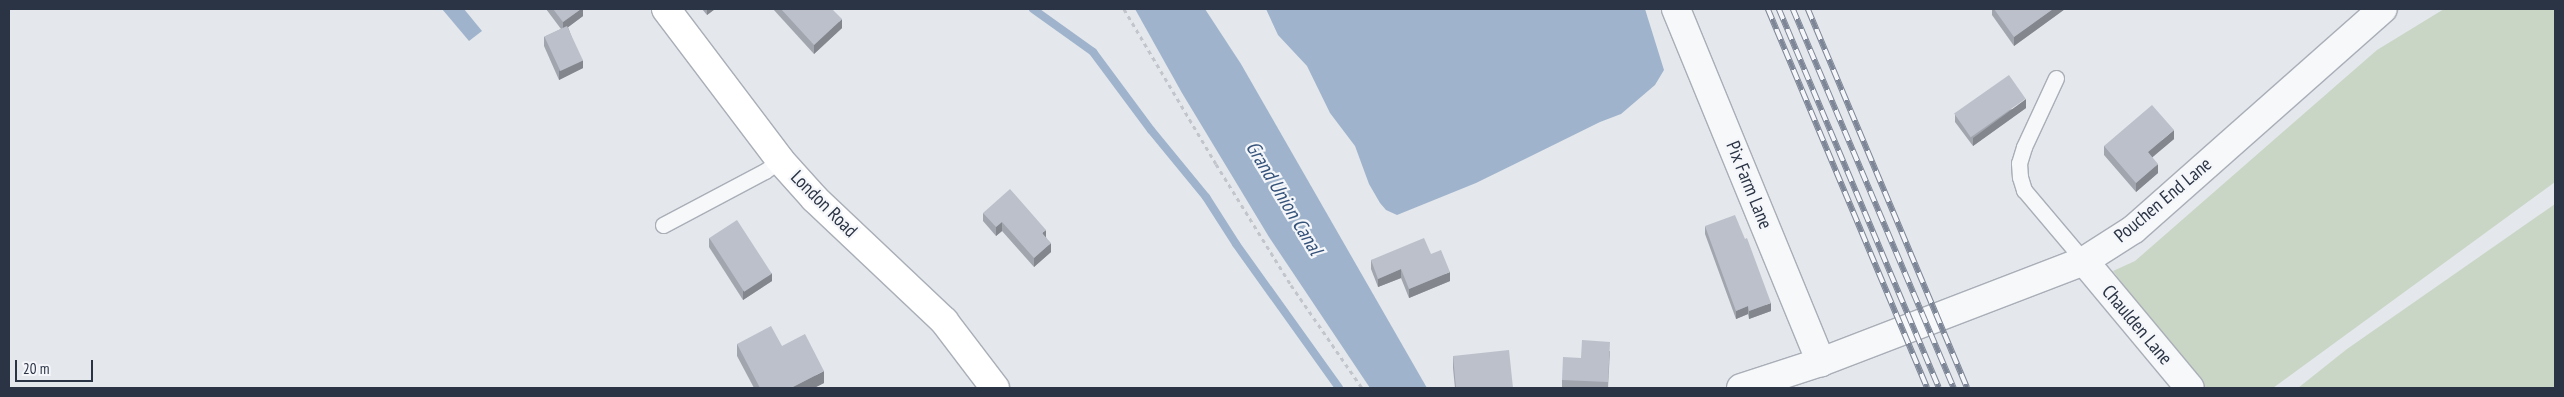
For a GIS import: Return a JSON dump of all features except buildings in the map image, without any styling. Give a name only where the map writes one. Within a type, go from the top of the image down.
[{"type":"main road","name":"London Road","points":[[666,9],[780,160],[815,199],[944,321],[995,388]]},
{"type":"street","name":"Pix Farm Lane","points":[[1676,9],[1821,362]]},
{"type":"street","name":"Pouchen End Lane","points":[[1741,388],[1821,362],[2084,261],[2134,229],[2383,9]]},
{"type":"street","name":"Chaulden Lane","points":[[2084,261],[2190,388]]},
{"type":"lane","points":[[2056,78],[2024,147],[2020,163],[2020,177],[2024,190],[2084,261]]},
{"type":"lane","points":[[663,224],[765,171],[780,160]]},
{"type":"path","points":[[1124,9],[1291,286],[1362,388]]},
{"type":"green space","points":[[2444,9],[2555,9],[2555,182],[2273,388],[2201,388],[2113,271],[2135,261],[2377,50]]},
{"type":"green space","points":[[2555,204],[2555,388],[2298,388],[2347,349]]},
{"type":"water","points":[[442,9],[464,9],[482,31],[469,41]]},
{"type":"water","name":"Grand Union Canal","points":[[1135,9],[1205,9],[1241,64],[1427,388],[1370,388],[1269,237],[1182,93]]},
{"type":"water","points":[[1266,9],[1645,9],[1664,70],[1655,85],[1621,114],[1600,122],[1476,183],[1397,215],[1386,210],[1380,203],[1369,184],[1355,146],[1330,113],[1307,66],[1278,35]]},
{"type":"waterway","points":[[1033,9],[1093,52],[1151,130],[1206,197],[1236,244],[1339,388]]},
{"type":"railway","points":[[1768,9],[1927,388]]},
{"type":"railway","points":[[1779,9],[1939,388]]},
{"type":"railway","points":[[1793,9],[1954,388]]},
{"type":"railway","points":[[1808,9],[1967,388]]}]
